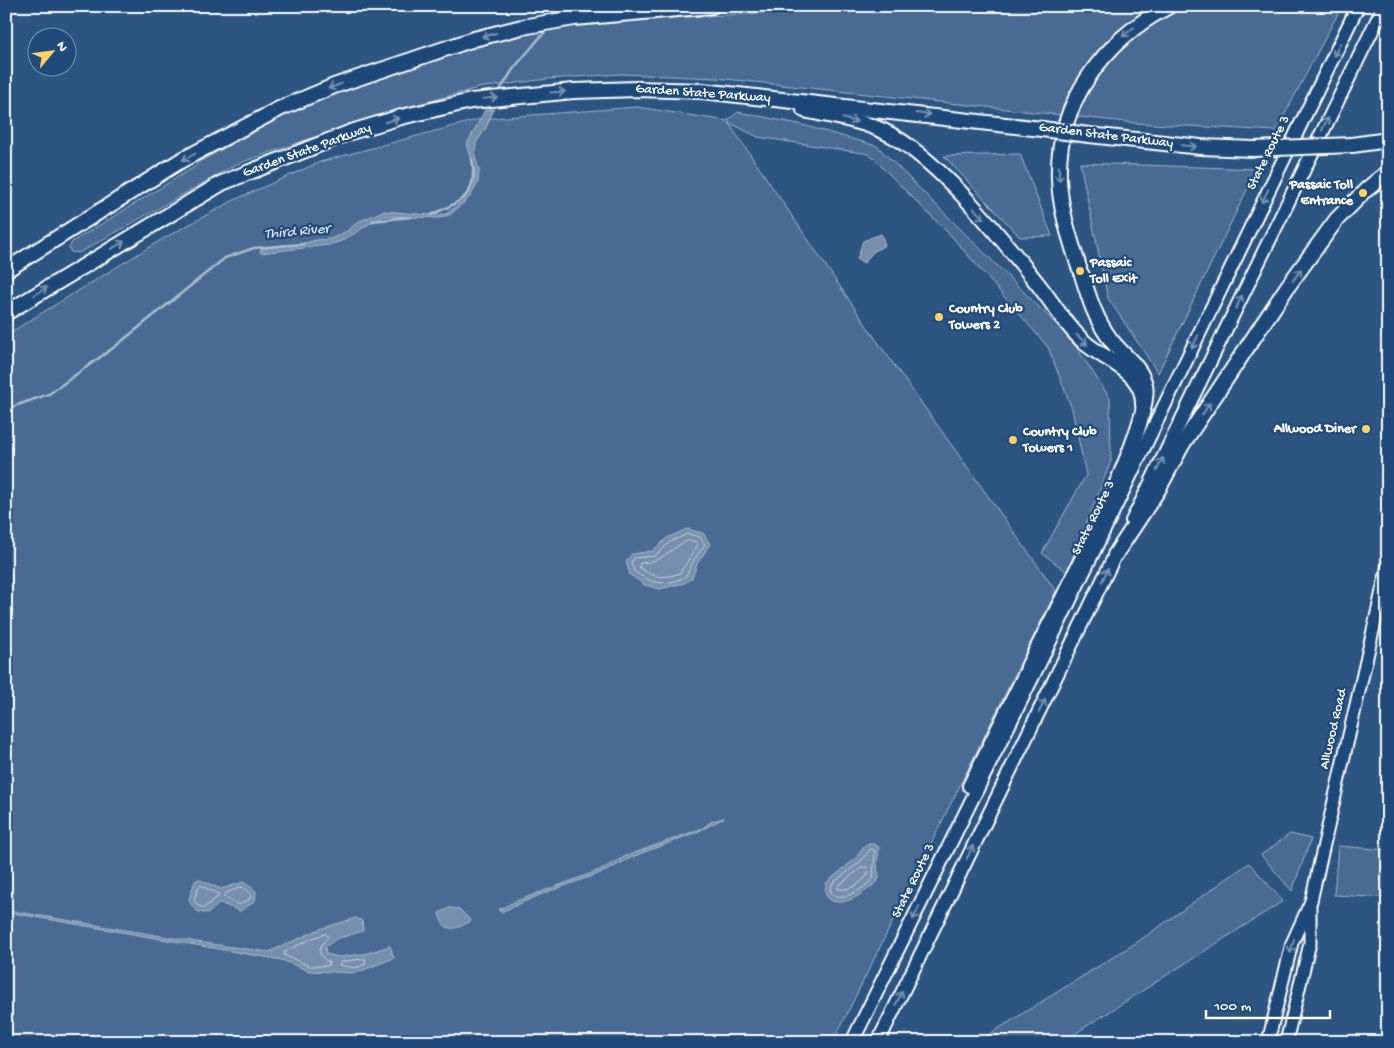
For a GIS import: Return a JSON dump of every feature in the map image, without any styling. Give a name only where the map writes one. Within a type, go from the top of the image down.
[{"type":"highway","points":[[6,270],[180,162],[279,109],[382,68],[474,39],[536,24],[574,18],[712,6]]},
{"type":"highway","points":[[927,890],[969,788],[1113,491],[1140,420],[1146,390],[1142,376],[1135,365],[1113,343],[1102,328],[1064,217],[1059,178],[1061,150],[1069,114],[1088,75],[1111,47],[1139,23],[1169,6]]},
{"type":"highway","name":"State Route 3","points":[[852,1042],[1078,585],[1358,6]]},
{"type":"highway","points":[[878,1042],[1384,6]]},
{"type":"highway","name":"Garden State Parkway","points":[[6,313],[222,183],[351,132],[401,117],[471,100],[638,89],[702,91],[1201,147],[1254,149],[1357,144],[1388,139]]},
{"type":"highway","points":[[770,98],[797,108],[872,126],[900,140],[918,153],[983,218],[1083,341],[1123,368],[1136,380],[1142,390],[1144,405]]},
{"type":"highway","points":[[1115,555],[1158,490],[1182,445],[1288,286],[1337,219],[1388,172]]},
{"type":"main road","name":"Allwood Road","points":[[1268,1042],[1292,943],[1310,901],[1388,565]]},
{"type":"main road","name":"Allwood Road","points":[[1286,1042],[1310,943],[1310,901]]},
{"type":"shaded area","points":[[896,6],[1342,6],[1276,131],[1135,123],[717,78],[621,74],[547,79],[478,88],[375,116],[237,164],[79,253],[71,252],[69,248],[72,242],[196,166],[197,163],[291,111],[327,95],[429,57],[532,32],[591,22]]},
{"type":"shaded area","points":[[637,107],[727,121],[738,112],[799,124],[877,146],[1070,338],[1110,398],[1111,461],[1067,572],[1042,553],[1086,475],[1072,409],[1048,347],[953,238],[869,154],[758,137],[728,122],[877,341],[1056,591],[833,1042],[6,1042],[6,335],[161,240],[234,200],[320,162],[480,119]]},
{"type":"shaded area","points":[[1020,154],[1052,236],[1020,237],[944,156]]},
{"type":"shaded area","points":[[1080,163],[1257,169],[1158,373],[1108,298]]},
{"type":"shaded area","points":[[1290,834],[1311,839],[1292,891],[1261,855]]},
{"type":"shaded area","points":[[1338,846],[1388,850],[1388,898],[1334,895]]},
{"type":"shaded area","points":[[1249,863],[1283,901],[1062,1042],[977,1042],[1139,941]]},
{"type":"water","points":[[494,109],[486,128],[476,143],[475,157],[479,170],[478,183],[470,197],[451,214],[440,218],[386,216],[375,220],[344,240],[329,245],[261,253],[260,250],[282,245],[330,239],[347,231],[358,222],[383,211],[430,215],[446,214],[462,202],[474,186],[475,170],[467,144],[485,110]]},
{"type":"water","points":[[881,234],[885,245],[873,252],[864,263],[857,259],[863,241]]},
{"type":"water","points":[[687,529],[703,533],[710,544],[697,564],[692,578],[684,583],[660,589],[645,585],[630,575],[626,561],[632,554],[653,551],[667,538]]},
{"type":"water","points":[[724,818],[697,832],[632,857],[606,871],[542,894],[501,912],[498,910],[514,902],[600,870],[626,856],[703,828],[712,821]]},
{"type":"water","points":[[866,844],[873,844],[879,847],[877,864],[879,879],[875,884],[852,899],[836,902],[830,899],[825,893],[826,883],[855,859]]},
{"type":"water","points":[[198,879],[221,889],[244,882],[256,891],[255,901],[240,911],[220,903],[207,913],[197,911],[189,899],[195,881]]},
{"type":"water","points":[[449,908],[459,909],[471,921],[455,928],[447,927],[441,920],[439,913]]},
{"type":"water","points":[[6,910],[203,943],[269,952],[320,929],[356,918],[362,921],[363,931],[336,939],[325,947],[326,954],[339,957],[364,954],[390,946],[394,958],[356,973],[309,971],[282,960],[6,912]]},
{"type":"waterway","name":"Third River","points":[[560,15],[567,6]]},
{"type":"waterway","name":"Third River","points":[[498,93],[514,68],[548,28]]},
{"type":"waterway","name":"Third River","points":[[431,215],[459,201],[470,190],[473,172],[472,159]]},
{"type":"waterway","name":"Third River","points":[[372,221],[411,217]]},
{"type":"waterway","name":"Third River","points":[[6,409],[49,394],[117,345],[225,258],[254,248],[304,244]]},
{"type":"place","name":"Passaic Toll Entrance","points":[[1363,193]]},
{"type":"place","name":"Passaic Toll Exit","points":[[1080,271]]},
{"type":"place","name":"Country Club Towers 2","points":[[939,317]]},
{"type":"place","name":"Allwood Diner","points":[[1366,429]]},
{"type":"place","name":"Country Club Towers 1","points":[[1013,440]]}]
